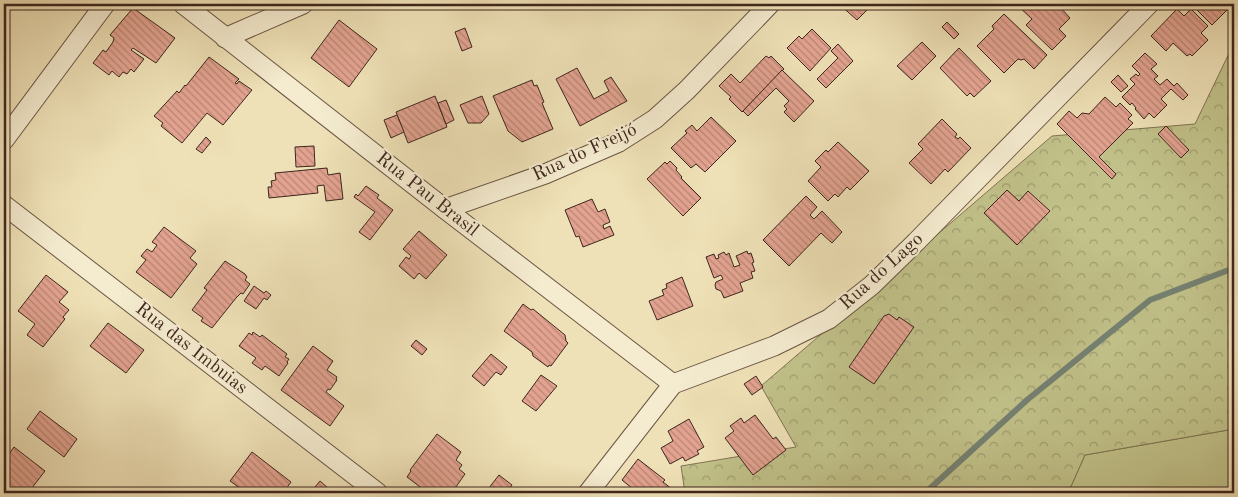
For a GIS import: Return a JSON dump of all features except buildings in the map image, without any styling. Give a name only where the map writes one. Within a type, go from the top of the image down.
[{"type":"street","points":[[4,140],[105,4]]},
{"type":"street","name":"Rua Pau Brasil","points":[[183,4],[673,384]]},
{"type":"street","points":[[225,38],[303,4]]},
{"type":"street","name":"Rua do Freijó","points":[[445,209],[544,174],[619,142],[655,119],[687,90],[770,4]]},
{"type":"street","name":"Rua do Lago","points":[[673,384],[774,346],[829,319],[872,285],[1149,4]]},
{"type":"street","name":"Rua das Imbuias","points":[[4,205],[378,493]]},
{"type":"street","points":[[588,493],[673,384]]},
{"type":"green space","points":[[1234,43],[1234,429],[1085,455],[1068,493],[685,493],[681,466],[796,447],[761,386],[1052,136],[1195,124]]},
{"type":"green space","points":[[1234,429],[1234,493],[1068,493],[1085,455]]},
{"type":"waterway","points":[[925,493],[1027,400],[1150,300],[1234,268]]}]
